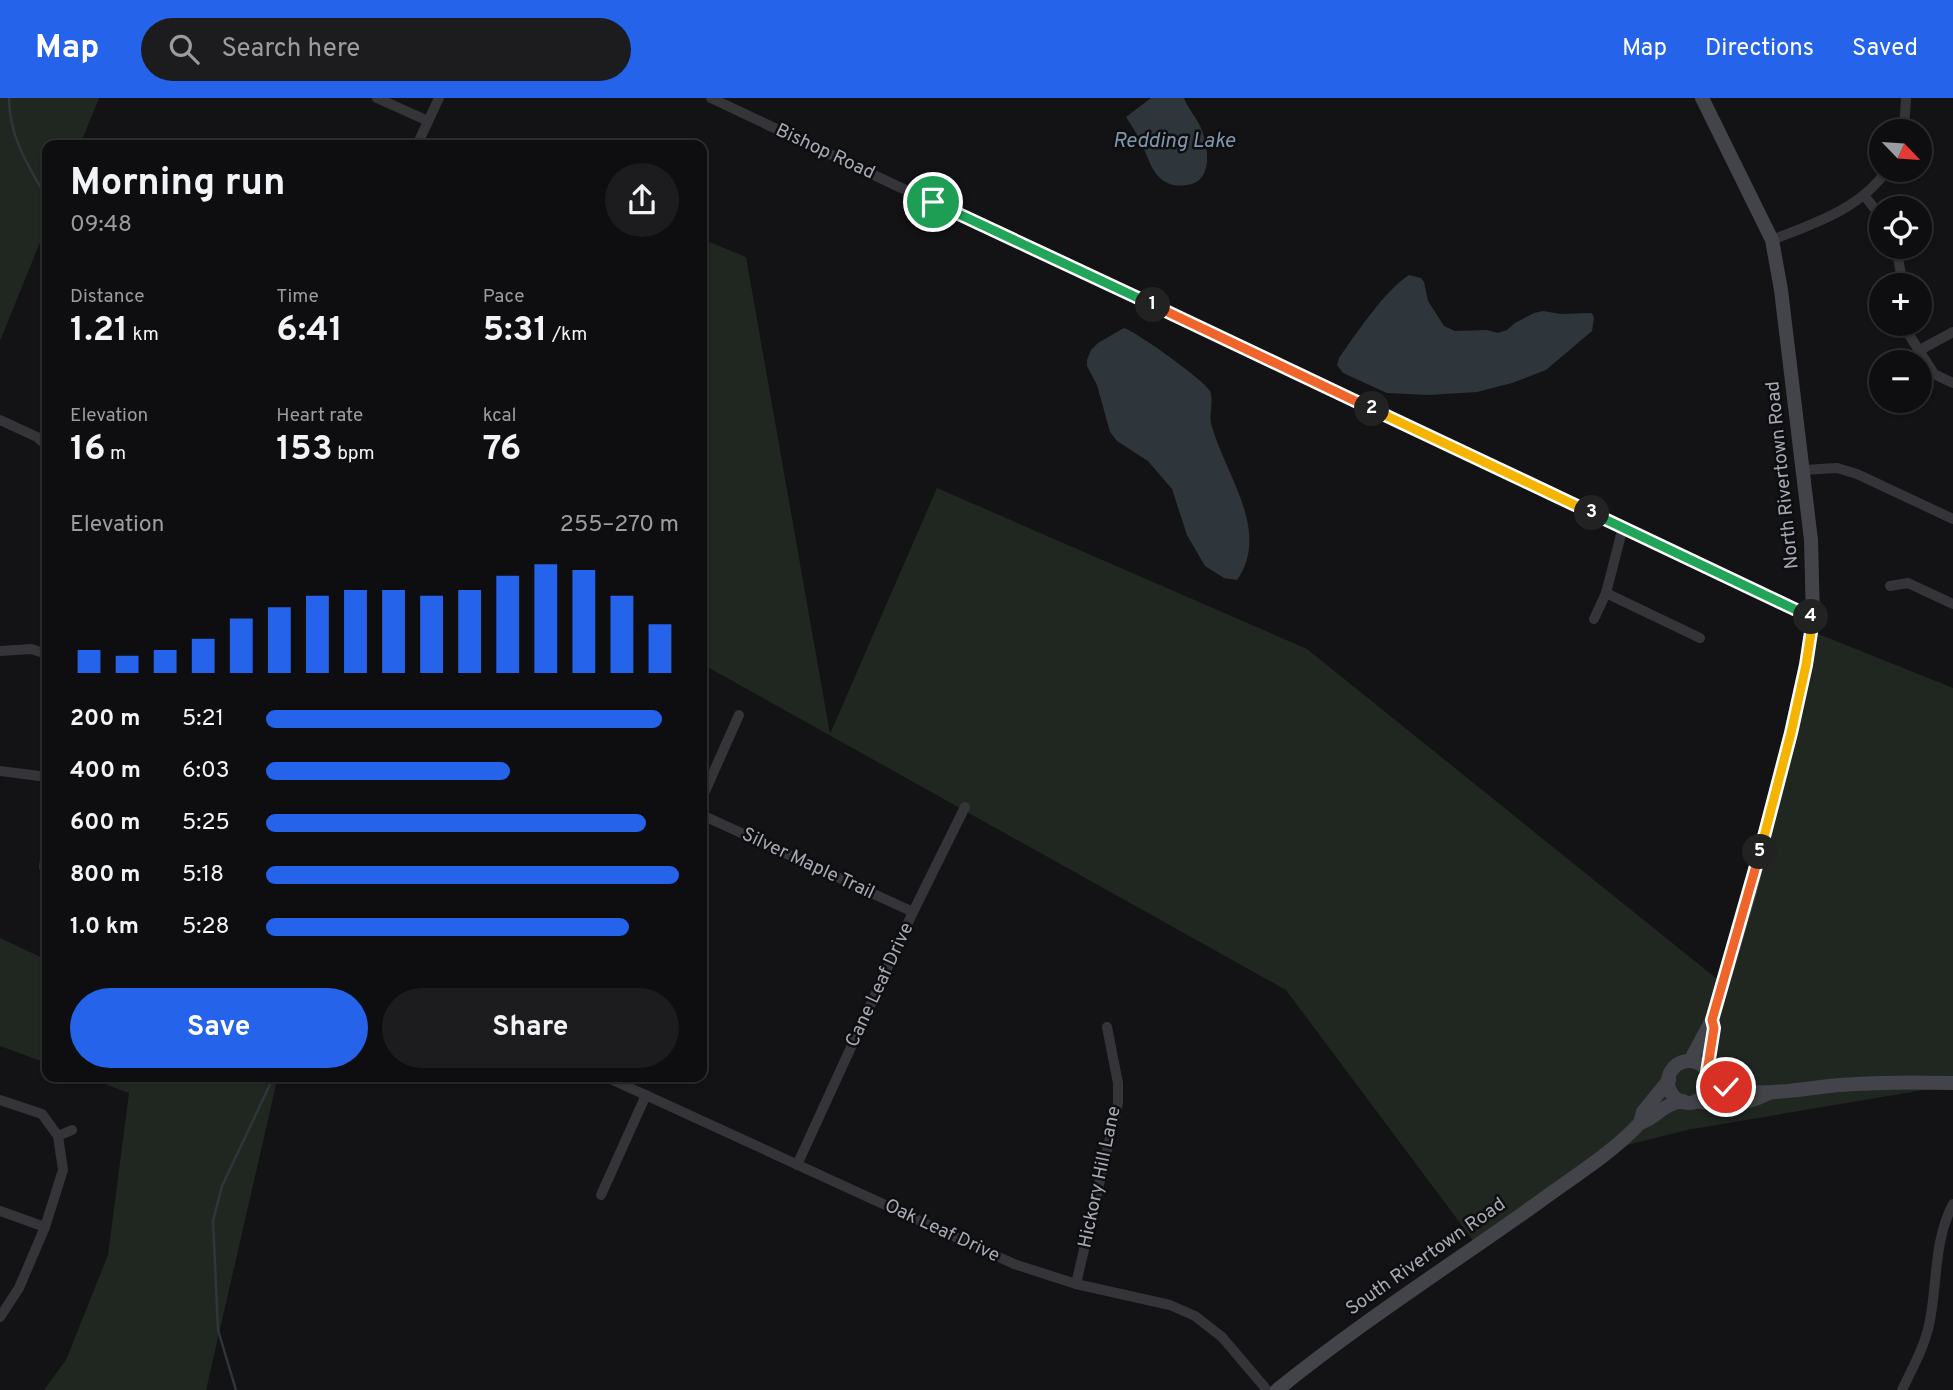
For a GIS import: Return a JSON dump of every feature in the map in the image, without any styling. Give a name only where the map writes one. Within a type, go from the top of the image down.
[{"type":"street","points":[[377,98],[428,121]]},
{"type":"street","points":[[419,140],[439,98]]},
{"type":"street","name":"Bishop Road","points":[[711,98],[1813,619]]},
{"type":"street","name":"North Rivertown Road","points":[[1690,1061],[1712,1020],[1751,891],[1788,746],[1813,619],[1812,553],[1781,290],[1772,240],[1702,98]]},
{"type":"street","points":[[1905,119],[1906,98]]},
{"type":"street","points":[[1772,240],[1844,210],[1879,182]]},
{"type":"street","points":[[1864,195],[1869,201]]},
{"type":"street","points":[[1920,350],[1953,332]]},
{"type":"street","points":[[1932,371],[1953,383]]},
{"type":"street","points":[[0,420],[42,442]]},
{"type":"street","points":[[1803,470],[1837,468],[1857,474],[1953,519]]},
{"type":"street","points":[[1594,619],[1606,593],[1623,527]]},
{"type":"street","points":[[1890,586],[1908,583],[1953,604]]},
{"type":"street","points":[[1606,593],[1700,638]]},
{"type":"street","points":[[0,651],[31,649],[42,652]]},
{"type":"street","points":[[707,787],[739,715]]},
{"type":"street","points":[[0,771],[42,776]]},
{"type":"street","name":"Cane Leaf Drive","points":[[797,1165],[913,912],[965,807]]},
{"type":"street","name":"Silver Maple Trail","points":[[707,817],[913,912]]},
{"type":"street","name":"North Rivertown Road","points":[[1708,1074],[1714,1028],[1712,1020]]},
{"type":"street","name":"Hickory Hill Lane","points":[[1076,1284],[1118,1103],[1118,1083],[1107,1027]]},
{"type":"street","points":[[1640,1123],[1643,1112],[1668,1080],[1673,1069],[1678,1064],[1690,1061],[1703,1066],[1708,1074],[1734,1089],[1769,1093],[1838,1085],[1953,1083]]},
{"type":"street","points":[[1689,1101],[1709,1089],[1708,1074]]},
{"type":"street","points":[[1668,1080],[1672,1093],[1689,1101]]},
{"type":"street","name":"Oak Leaf Drive","points":[[617,1082],[1014,1264],[1076,1284],[1170,1305],[1195,1316],[1222,1337],[1267,1390]]},
{"type":"street","points":[[1640,1123],[1648,1120],[1662,1107],[1689,1101],[1722,1104],[1752,1102],[1769,1093]]},
{"type":"street","points":[[601,1195],[646,1096]]},
{"type":"street","points":[[0,1100],[42,1114],[58,1136],[63,1170],[45,1227],[19,1288],[0,1317]]},
{"type":"street","name":"South Rivertown Road","points":[[1278,1390],[1312,1362],[1600,1160],[1640,1123]]},
{"type":"street","points":[[58,1136],[72,1129]]},
{"type":"street","points":[[1902,1390],[1930,1323],[1940,1237],[1953,1204]]},
{"type":"street","points":[[0,1211],[45,1227]]},
{"type":"shaded area","points":[[0,98],[99,98],[82,140],[42,140],[42,237],[0,341]]},
{"type":"shaded area","points":[[707,241],[746,257],[830,734],[937,488],[1307,649],[1717,979],[1775,810],[1816,633],[1953,688],[1953,1085],[1687,1130],[1603,1151],[1481,1251],[1286,990],[707,667]]},
{"type":"shaded area","points":[[0,938],[42,958],[42,1061],[0,1046]]},
{"type":"shaded area","points":[[99,1082],[277,1082],[206,1390],[44,1390],[66,1360],[108,1255],[129,1093]]},
{"type":"water","name":"Redding Lake","points":[[1151,98],[1184,98],[1198,123],[1206,143],[1207,162],[1202,177],[1196,182],[1183,186],[1170,184],[1163,181],[1152,167],[1126,117]]},
{"type":"water","points":[[1409,275],[1421,278],[1428,301],[1444,326],[1455,331],[1487,330],[1498,333],[1534,313],[1543,311],[1561,314],[1592,313],[1592,331],[1546,370],[1512,383],[1477,392],[1429,395],[1387,393],[1343,373],[1337,365],[1339,358],[1371,313],[1390,291]]},
{"type":"water","points":[[1124,328],[1170,357],[1210,391],[1211,423],[1242,501],[1247,521],[1249,541],[1246,561],[1237,580],[1224,578],[1205,566],[1187,535],[1172,489],[1148,461],[1117,441],[1110,432],[1087,360],[1098,343]]},
{"type":"waterway","points":[[9,98],[16,138],[42,189]]},
{"type":"waterway","points":[[236,1390],[218,1330],[213,1221],[222,1186],[271,1082]]},
{"type":"route","points":[[933,202],[1813,619],[1791,733],[1751,891],[1712,1020],[1714,1028],[1707,1072],[1709,1077],[1726,1087]]}]
